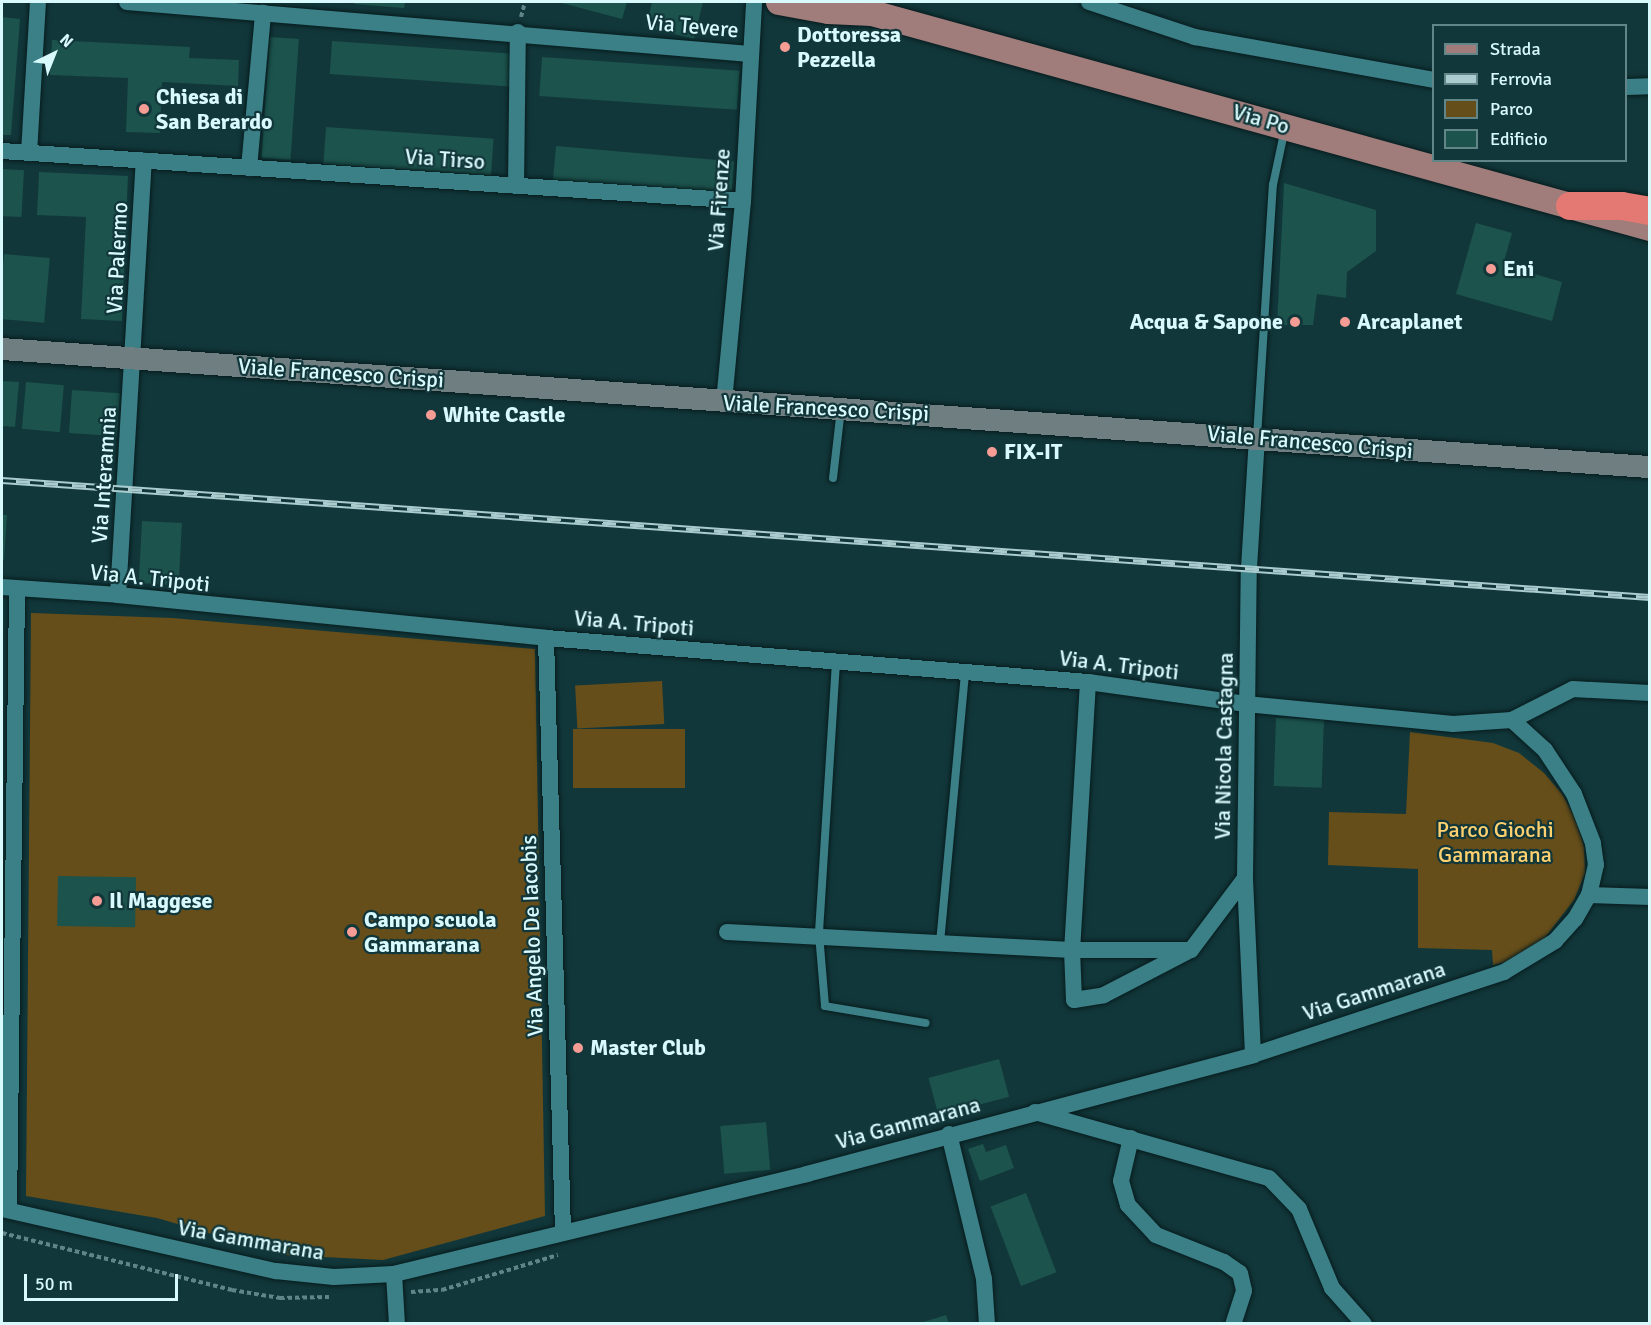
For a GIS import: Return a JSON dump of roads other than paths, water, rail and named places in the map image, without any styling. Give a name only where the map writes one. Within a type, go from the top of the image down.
[{"type":"highway","points":[[1569,206],[1622,206],[1650,211]]},
{"type":"main road","name":"Via Po","points":[[778,2],[828,11],[863,8],[1650,228]]},
{"type":"street","points":[[29,153],[38,2]]},
{"type":"street","name":"Via Tevere","points":[[135,2],[518,32],[750,54]]},
{"type":"street","name":"Via Firenze","points":[[724,402],[743,201],[754,2]]},
{"type":"street","points":[[1089,2],[1195,37],[1432,80]]},
{"type":"street","points":[[249,168],[263,13]]},
{"type":"street","points":[[516,186],[518,32]]},
{"type":"street","points":[[1627,87],[1650,86]]},
{"type":"street","name":"Via Tirso","points":[[2,151],[743,201]]},
{"type":"street","name":"Via Palermo","points":[[134,358],[144,161]]},
{"type":"street","name":"Viale Francesco Crispi","points":[[2,350],[724,402],[1257,437],[1650,467]]},
{"type":"street","name":"Via Interamnia","points":[[118,595],[134,358]]},
{"type":"street","name":"Via Nicola Castagna","points":[[1253,1055],[1245,878],[1246,704],[1257,437]]},
{"type":"street","points":[[5,1210],[9,588]]},
{"type":"street","name":"Via A. Tripoti","points":[[9,588],[118,595],[546,638],[1088,682],[1246,704],[1453,724],[1512,720]]},
{"type":"street","name":"Via Angelo De Iacobis","points":[[546,638],[563,1232]]},
{"type":"street","points":[[1088,682],[1071,950],[1074,1000],[1104,995],[1191,950],[1209,930],[1245,878]]},
{"type":"street","points":[[1512,720],[1573,689],[1650,693]]},
{"type":"street","name":"Via Gammarana","points":[[5,1210],[276,1271],[334,1277],[394,1274],[807,1174],[949,1134],[1253,1055],[1504,972],[1555,941],[1575,920],[1589,895],[1596,865],[1594,854],[1574,794],[1545,750],[1512,720]]},
{"type":"street","points":[[1589,895],[1650,897]]},
{"type":"street","points":[[727,932],[819,934],[1071,950],[1191,950]]},
{"type":"street","points":[[1034,1112],[1269,1178],[1299,1209],[1332,1288],[1358,1321]]},
{"type":"street","points":[[949,1134],[984,1279],[987,1323]]},
{"type":"street","points":[[1131,1138],[1121,1181],[1128,1205],[1156,1235],[1224,1262],[1240,1273],[1244,1291],[1233,1323]]},
{"type":"street","points":[[394,1274],[397,1323]]},
{"type":"lane","points":[[1257,437],[1273,185],[1286,125]]},
{"type":"lane","points":[[833,478],[841,409]]},
{"type":"lane","points":[[836,662],[819,934],[825,1006],[926,1023]]},
{"type":"lane","points":[[940,943],[965,672]]},
{"type":"railway","points":[[2,480],[1650,597]]},
{"type":"place","name":"Dottoressa Pezzella","points":[[785,47]]},
{"type":"place","name":"Chiesa di San Berardo","points":[[144,109]]},
{"type":"place","name":"Eni","points":[[1491,269]]},
{"type":"place","name":"Acqua & Sapone","points":[[1295,322]]},
{"type":"place","name":"Arcaplanet","points":[[1345,322]]},
{"type":"place","name":"White Castle","points":[[431,415]]},
{"type":"place","name":"FIX-IT","points":[[992,452]]},
{"type":"place","name":"Il Maggese","points":[[97,901]]},
{"type":"place","name":"Campo scuola Gammarana","points":[[352,932]]},
{"type":"place","name":"Master Club","points":[[578,1048]]},
{"type":"park label","name":"Parco Giochi Gammarana","points":[[1495,842]]}]
